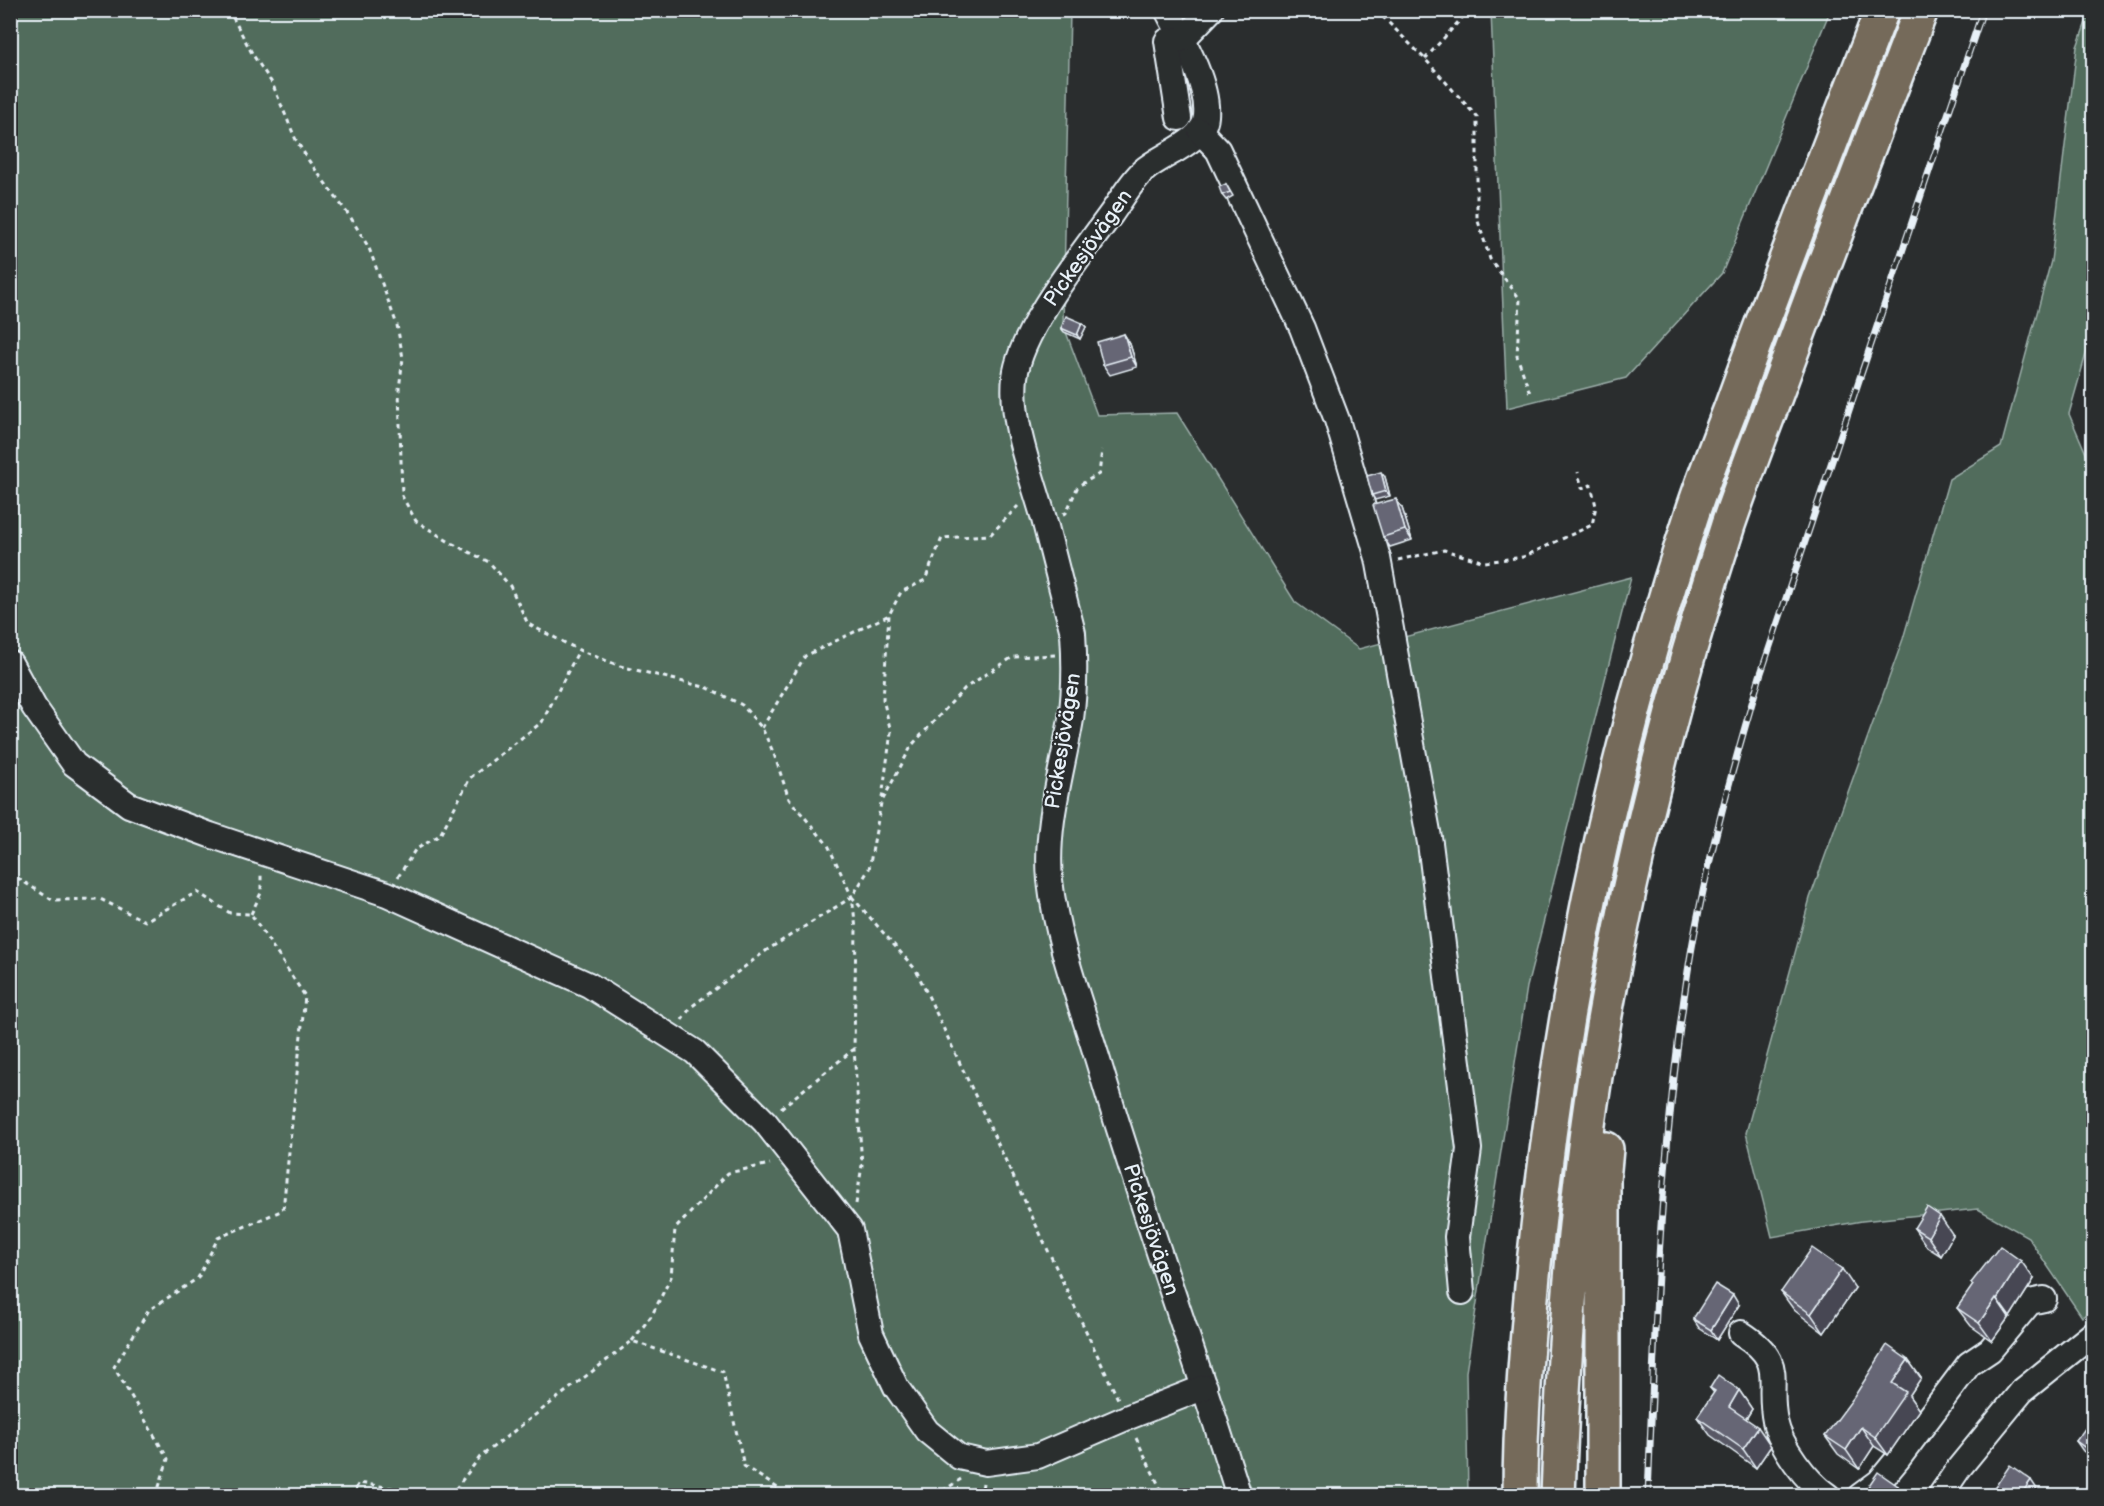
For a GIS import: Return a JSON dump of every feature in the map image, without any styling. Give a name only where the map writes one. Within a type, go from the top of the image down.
[{"type":"highway","points":[[1520,1496],[1528,1332],[1553,1101],[1580,942],[1617,780],[1655,635],[1692,515],[1776,282],[1882,10]]},
{"type":"highway","points":[[1558,1496],[1566,1330],[1591,1103],[1617,948],[1653,786],[1729,523],[1812,295],[1921,10]]},
{"type":"highway","points":[[1604,1496],[1603,1180],[1632,881]]},
{"type":"street","points":[[1167,10],[1195,66],[1206,116],[1200,131],[1218,150],[1302,328],[1337,420],[1378,558],[1430,843],[1469,1149],[1457,1237],[1462,1292]]},
{"type":"street","points":[[1179,118],[1167,41],[1183,39],[1212,10]]},
{"type":"street","name":"Pickesjövägen","points":[[1200,131],[1190,141],[1143,171],[1077,261],[1040,316],[1028,339],[1015,376],[1015,398],[1020,432],[1073,633],[1076,673],[1071,718],[1050,821],[1050,878],[1056,921],[1120,1134],[1239,1496]]},
{"type":"street","points":[[10,663],[34,707],[74,765],[129,805],[387,894],[589,985],[695,1052],[765,1122],[850,1230],[871,1334],[896,1387],[927,1431],[959,1457],[986,1463],[1038,1456],[1126,1418],[1205,1388]]},
{"type":"street","points":[[1860,1496],[1879,1482],[1969,1364],[1990,1350],[2030,1302],[2044,1299]]},
{"type":"street","points":[[1741,1333],[1756,1343],[1766,1355],[1773,1371],[1774,1420],[1779,1437],[1801,1469],[1826,1495]]},
{"type":"street","points":[[1940,1496],[1959,1468],[2022,1390],[2094,1333]]},
{"type":"path","points":[[227,10],[253,56],[272,82],[304,154],[351,218],[369,248],[397,325],[403,358],[399,389],[402,496],[416,521],[451,543],[489,562],[510,586],[528,624],[579,650],[620,666],[708,688],[742,705],[762,729],[774,754],[789,799],[828,845],[852,897],[916,970],[1164,1496]]},
{"type":"path","points":[[1376,10],[1425,59],[1477,117],[1477,218],[1490,259],[1520,299],[1517,356],[1531,396]]},
{"type":"path","points":[[1425,59],[1469,10]]},
{"type":"path","points":[[1045,521],[1066,513],[1078,486],[1099,474],[1102,450]]},
{"type":"path","points":[[1378,558],[1390,562],[1444,550],[1485,562],[1523,557],[1592,525],[1596,506],[1591,485],[1582,488],[1578,472]]},
{"type":"path","points":[[671,1037],[691,1007],[767,950],[852,897],[869,869],[891,732],[883,699],[889,615],[901,592],[925,580],[942,538],[990,536],[1035,488]]},
{"type":"path","points":[[762,729],[806,656],[889,615]]},
{"type":"path","points":[[387,894],[415,850],[440,836],[470,778],[542,722],[579,650]]},
{"type":"path","points":[[881,803],[912,745],[965,688],[1013,657],[1074,655]]},
{"type":"path","points":[[251,914],[261,892],[260,852]]},
{"type":"path","points":[[10,873],[52,900],[100,899],[145,921],[197,892],[230,913],[251,914]]},
{"type":"path","points":[[850,1230],[862,1165],[854,1049],[856,929],[852,897]]},
{"type":"path","points":[[156,1496],[168,1459],[114,1367],[149,1310],[198,1278],[218,1238],[282,1210],[305,996],[251,914]]},
{"type":"path","points":[[765,1122],[854,1049]]},
{"type":"path","points":[[450,1496],[480,1457],[632,1341],[652,1315],[671,1277],[675,1229],[728,1173],[775,1162],[787,1150]]},
{"type":"path","points":[[632,1341],[723,1372],[744,1466],[790,1496]]},
{"type":"path","points":[[351,1496],[359,1483],[445,1496]]},
{"type":"green space","points":[[10,11],[1070,11],[1063,324],[1097,415],[1177,413],[1295,602],[1359,649],[1631,577],[1527,987],[1466,1372],[1468,1495],[11,1495]]},
{"type":"green space","points":[[1491,11],[1830,11],[1722,273],[1626,378],[1507,408]]},
{"type":"green space","points":[[2090,11],[2093,11],[2093,339],[2088,347],[2069,414],[2094,472],[2093,1310],[2082,1317],[2028,1237],[1978,1209],[1862,1221],[1772,1237],[1746,1133],[1810,898],[1903,639],[1949,479],[2001,447],[2051,261],[2077,47]]},
{"type":"building","points":[[1226,184],[1230,192],[1222,195],[1219,187]]},
{"type":"building","points":[[1066,316],[1082,323],[1077,335],[1061,328]]},
{"type":"building","points":[[1124,334],[1131,357],[1103,365],[1097,342]]},
{"type":"building","points":[[1381,472],[1386,491],[1372,495],[1367,476]]},
{"type":"building","points":[[1396,499],[1405,530],[1383,537],[1373,505]]},
{"type":"building","points":[[1927,1207],[1940,1216],[1928,1237],[1914,1228]]},
{"type":"building","points":[[2000,1246],[2021,1261],[1979,1323],[1957,1308],[1973,1285],[1971,1283]]},
{"type":"building","points":[[1812,1248],[1842,1269],[1811,1314],[1781,1292]]},
{"type":"building","points":[[1715,1284],[1733,1295],[1711,1330],[1693,1319]]},
{"type":"building","points":[[1887,1345],[1908,1360],[1892,1383],[1906,1392],[1875,1437],[1861,1427],[1846,1450],[1825,1436],[1854,1397]]},
{"type":"building","points":[[1718,1375],[1739,1390],[1729,1407],[1758,1427],[1743,1449],[1697,1417],[1715,1391],[1710,1388]]},
{"type":"building","points":[[2091,1420],[2094,1422],[2094,1454],[2076,1441]]},
{"type":"building","points":[[2010,1465],[2031,1480],[2020,1496],[1995,1496],[1991,1493]]},
{"type":"building","points":[[1878,1472],[1898,1486],[1892,1496],[1865,1496],[1863,1494]]},
{"type":"railway","points":[[1648,1496],[1660,1233],[1671,1102],[1688,971],[1710,859],[1760,676],[1983,10]]}]
